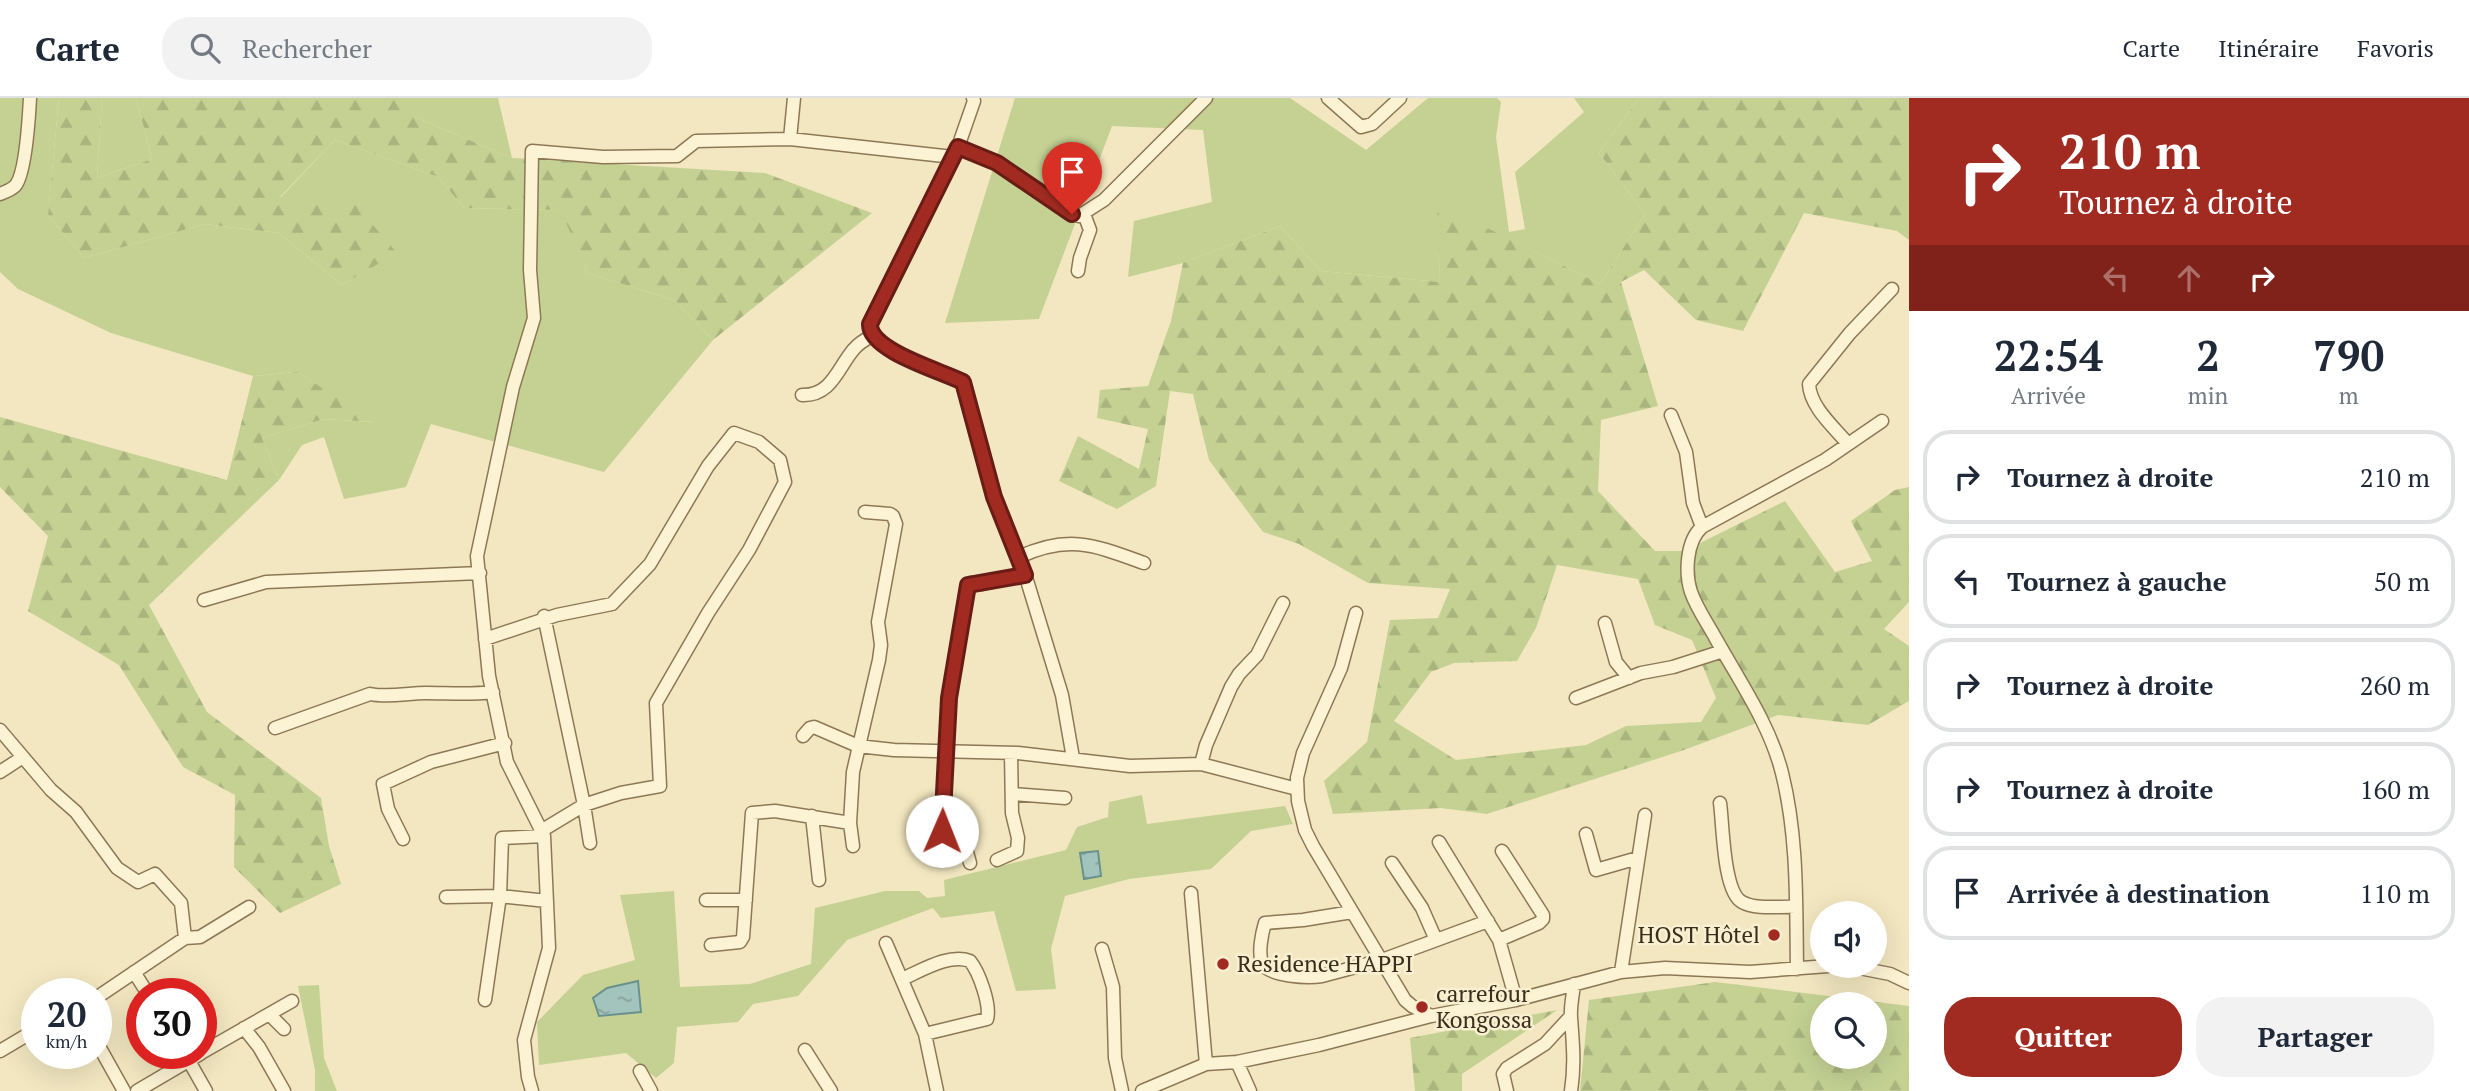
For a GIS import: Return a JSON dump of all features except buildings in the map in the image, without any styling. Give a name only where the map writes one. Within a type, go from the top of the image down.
[{"type":"street","points":[[0,194],[12,189],[19,179],[29,122],[30,98]]},
{"type":"street","points":[[790,139],[794,98]]},
{"type":"street","points":[[973,98],[955,152],[872,318],[870,331],[912,361],[963,382],[994,497],[1019,557],[1062,695],[1073,758]]},
{"type":"street","points":[[532,1091],[524,1040],[549,948],[545,832],[506,762],[485,639],[477,556],[513,387],[534,318],[530,270],[532,151],[603,157],[677,156],[696,141],[790,139],[955,152],[997,163],[1072,214],[1084,214],[1104,200],[1206,98]]},
{"type":"street","points":[[1328,98],[1361,127],[1372,124],[1400,98]]},
{"type":"street","points":[[1078,271],[1090,230],[1084,214]]},
{"type":"street","points":[[1848,444],[1816,406],[1809,384],[1850,333],[1892,289]]},
{"type":"street","points":[[802,395],[819,392],[843,368],[853,349],[872,335]]},
{"type":"street","points":[[1671,415],[1686,452],[1693,503],[1702,527]]},
{"type":"street","points":[[1797,969],[1795,850],[1788,797],[1781,769],[1762,720],[1694,600],[1688,576],[1691,545],[1702,527],[1800,474],[1882,421]]},
{"type":"street","points":[[485,639],[544,618],[612,604],[650,565],[708,466],[734,433],[759,442],[780,460],[785,482],[749,550],[708,613],[656,703],[660,786],[621,793],[584,805],[545,832],[502,838],[500,896],[485,1000]]},
{"type":"street","points":[[853,846],[850,823],[853,772],[879,660],[881,645],[878,622],[896,524],[890,514],[865,512]]},
{"type":"street","points":[[1019,557],[1065,542],[1102,549],[1144,563]]},
{"type":"street","points":[[204,600],[266,582],[479,573]]},
{"type":"street","points":[[970,863],[965,845],[952,846],[943,834],[949,698],[968,585],[1025,575]]},
{"type":"street","points":[[1201,764],[1206,745],[1231,687],[1257,655],[1283,603]]},
{"type":"street","points":[[1356,613],[1341,668],[1303,753],[1297,789],[1300,814],[1305,830],[1405,1000],[1431,1016]]},
{"type":"street","points":[[544,618],[590,843]]},
{"type":"street","points":[[1605,623],[1616,662],[1629,678]]},
{"type":"street","points":[[1576,698],[1641,673],[1673,667],[1723,651]]},
{"type":"street","points":[[275,728],[370,694],[383,697],[493,692]]},
{"type":"street","points":[[803,736],[810,728],[818,728],[858,746],[1011,753],[1130,766],[1201,764],[1297,789]]},
{"type":"street","points":[[0,730],[51,790],[76,812],[117,867],[138,882],[155,874],[181,903],[185,938]]},
{"type":"street","points":[[403,839],[388,809],[383,784],[431,762],[504,743]]},
{"type":"street","points":[[997,860],[1017,851],[1012,819],[1011,753]]},
{"type":"street","points":[[0,772],[23,757]]},
{"type":"street","points":[[1013,794],[1065,798]]},
{"type":"street","points":[[1720,803],[1728,873],[1735,896],[1752,905],[1796,907]]},
{"type":"street","points":[[711,945],[742,940],[752,813],[775,811],[850,823]]},
{"type":"street","points":[[1621,972],[1645,815]]},
{"type":"street","points":[[812,816],[819,880]]},
{"type":"street","points":[[1586,834],[1596,870],[1638,858]]},
{"type":"street","points":[[1439,842],[1499,940],[1516,1000]]},
{"type":"street","points":[[1499,940],[1543,919],[1502,851]]},
{"type":"street","points":[[1392,863],[1422,908],[1436,940]]},
{"type":"street","points":[[1191,894],[1206,1063]]},
{"type":"street","points":[[446,897],[500,896],[547,901]]},
{"type":"street","points":[[706,900],[746,900]]},
{"type":"street","points":[[112,987],[185,938],[200,937],[249,907]]},
{"type":"street","points":[[1352,912],[1265,923],[1261,956],[1263,963],[1274,971],[1312,978],[1382,960],[1488,921]]},
{"type":"street","points":[[886,943],[925,1034],[937,1091]]},
{"type":"street","points":[[1102,948],[1113,987],[1115,1058],[1122,1091]]},
{"type":"street","points":[[902,979],[958,959],[970,961],[977,971],[989,1010],[987,1019],[925,1034]]},
{"type":"street","points":[[1142,1091],[1163,1087],[1206,1063],[1237,1062],[1319,1045],[1431,1016],[1516,1000],[1621,972],[1665,968],[1728,972],[1810,968]]},
{"type":"street","points":[[134,972],[138,978]]},
{"type":"street","points":[[1887,973],[1909,983]]},
{"type":"street","points":[[1571,1091],[1575,1043],[1571,1016],[1574,984]]},
{"type":"street","points":[[217,1043],[292,1001]]},
{"type":"street","points":[[269,1014],[284,1029]]},
{"type":"street","points":[[1507,1091],[1503,1073],[1507,1068],[1545,1044],[1571,1016]]},
{"type":"street","points":[[244,1028],[259,1047],[284,1091]]},
{"type":"street","points":[[0,1051],[21,1038]]},
{"type":"street","points":[[805,1049],[831,1091]]},
{"type":"street","points":[[1237,1062],[1250,1091]]},
{"type":"street","points":[[112,1069],[124,1091]]},
{"type":"street","points":[[137,1091],[172,1069]]},
{"type":"street","points":[[199,1069],[206,1091]]},
{"type":"street","points":[[640,1071],[651,1091]]},
{"type":"green space","points":[[0,98],[59,98],[48,215],[84,258],[205,224],[279,233],[342,285],[396,253],[280,198],[335,140],[438,177],[464,208],[562,210],[587,273],[674,300],[713,340],[604,472],[431,424],[406,487],[344,499],[324,437],[302,445],[279,480],[262,438],[324,419],[374,422],[297,372],[253,376],[111,333],[18,289],[0,272]]},
{"type":"green space","points":[[59,98],[102,98],[97,178],[152,159],[136,98],[415,98],[415,117],[512,158],[765,173],[872,213],[713,340],[674,300],[587,273],[561,210],[464,208],[438,177],[335,140],[280,197],[354,203],[397,253],[342,285],[279,233],[205,224],[84,258],[48,215]]},
{"type":"green space","points":[[102,98],[136,98],[152,159],[97,178]]},
{"type":"green space","points":[[415,98],[498,98],[512,158],[415,117]]},
{"type":"green space","points":[[1015,98],[1290,98],[1366,150],[1428,98],[1497,98],[1501,102],[1496,137],[1509,232],[1525,229],[1515,172],[1584,112],[1574,98],[1639,98],[1599,153],[1645,214],[1600,284],[1438,204],[1440,282],[1321,271],[1280,226],[1183,263],[1128,277],[1134,221],[1212,202],[1203,130],[1112,126],[1039,319],[945,323]]},
{"type":"green space","points":[[1639,98],[1909,98],[1909,240],[1897,231],[1804,213],[1743,331],[1696,320],[1644,270],[1621,282],[1658,406],[1601,420],[1598,491],[1655,551],[1684,551],[1785,501],[1835,572],[1872,561],[1851,521],[1895,490],[1909,487],[1909,602],[1884,629],[1909,646],[1909,701],[1868,725],[1778,715],[1684,750],[1487,814],[1441,808],[1333,814],[1324,781],[1367,742],[1390,620],[1438,618],[1450,589],[1368,583],[1299,544],[1263,532],[1209,460],[1193,394],[1170,391],[1156,486],[1117,509],[1059,481],[1078,436],[1139,469],[1148,429],[1097,418],[1100,390],[1148,386],[1171,321],[1183,263],[1280,226],[1321,271],[1440,282],[1437,203],[1600,284],[1645,214],[1599,153]],"holes":[[[1557,565],[1638,579],[1655,625],[1692,640],[1716,698],[1701,722],[1626,726],[1586,745],[1456,760],[1394,721],[1431,672],[1454,663],[1517,661],[1536,628]]]},
{"type":"green space","points":[[297,372],[376,422],[324,419],[262,438],[279,480],[149,605],[207,712],[321,798],[329,846],[341,884],[280,913],[234,867],[235,795],[183,767],[119,665],[28,611],[48,536],[0,487],[0,417],[227,480],[253,376]]},
{"type":"green space","points":[[1142,795],[1147,824],[1285,806],[1293,824],[1251,831],[1211,869],[1129,879],[1065,896],[1051,949],[1056,989],[1016,991],[994,911],[941,918],[933,908],[847,940],[798,996],[753,1004],[738,1022],[677,1027],[674,1063],[656,1078],[626,1053],[539,1065],[537,1022],[583,975],[635,960],[620,895],[674,891],[680,987],[750,984],[811,964],[815,908],[885,891],[919,891],[927,898],[945,896],[944,880],[1066,850],[1077,827],[1108,817],[1109,802]]},
{"type":"green space","points":[[1715,982],[1810,994],[1810,1069],[1887,1069],[1887,1003],[1909,1006],[1909,1091],[1580,1091],[1589,1000]]},
{"type":"green space","points":[[319,985],[324,1058],[337,1091],[315,1091],[315,1070],[298,986]]},
{"type":"green space","points":[[1557,1010],[1462,1074],[1462,1091],[1415,1091],[1410,1038]]},
{"type":"water","points":[[1098,851],[1101,876],[1084,879],[1080,853]]},
{"type":"water","points":[[638,981],[641,1012],[599,1016],[593,998],[607,988]]},
{"type":"place","name":"HOST Hôtel","points":[[1774,935]]},
{"type":"place","name":"Residence HAPPI","points":[[1223,964]]},
{"type":"place","name":"carrefour Kongossa","points":[[1422,1007]]},
{"type":"route","points":[[942,831],[949,698],[968,585],[1025,575],[994,497],[963,382],[912,361],[878,341],[870,331],[870,324],[958,147],[997,163],[1072,214]]}]
